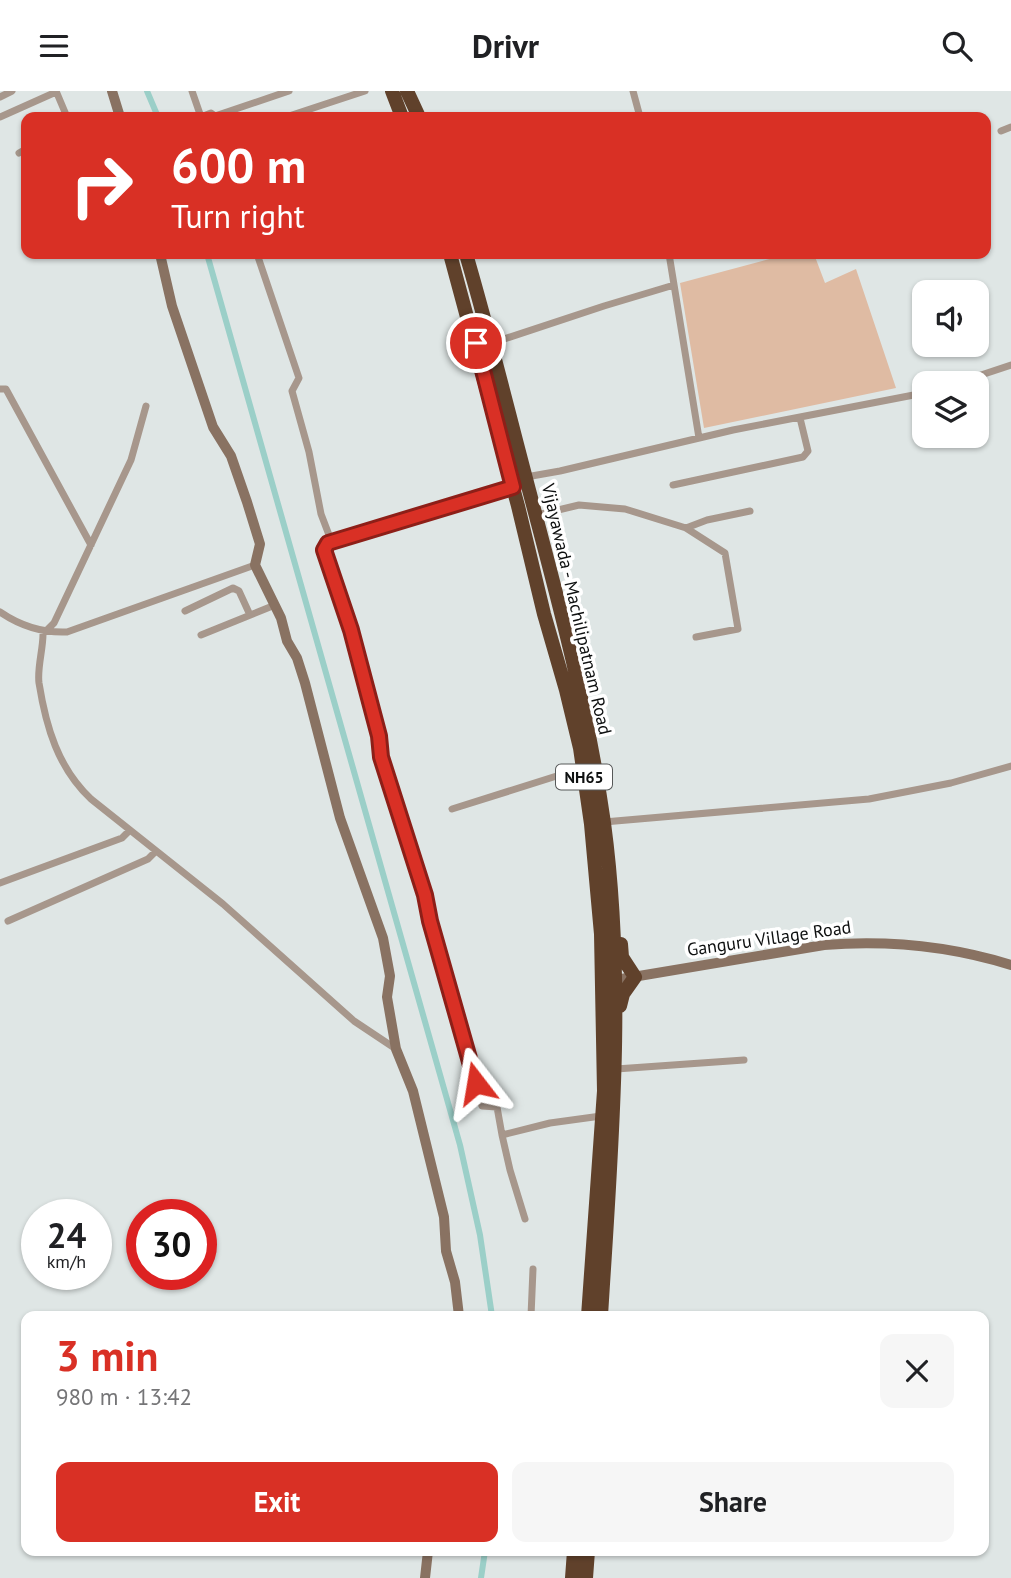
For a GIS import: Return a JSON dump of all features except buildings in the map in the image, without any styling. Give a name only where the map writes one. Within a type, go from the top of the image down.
[{"type":"highway","points":[[392,91],[400,112]]},
{"type":"highway","points":[[407,91],[417,112]]},
{"type":"highway","name":"Vijayawada - Machilipatnam Road","points":[[451,259],[566,690],[580,748],[591,824],[601,926],[604,1080],[588,1311]]},
{"type":"highway","name":"Vijayawada - Machilipatnam Road","points":[[467,259],[537,516],[583,707],[604,823],[615,979],[616,1063],[601,1311]]},
{"type":"highway","points":[[609,881],[615,895],[622,957],[635,977],[623,994],[616,1063]]},
{"type":"highway","points":[[604,1080],[610,1045],[609,986],[615,979]]},
{"type":"highway","points":[[572,1578],[574,1556]]},
{"type":"highway","points":[[586,1578],[588,1556]]},
{"type":"street","points":[[0,97],[12,91]]},
{"type":"street","points":[[112,91],[118,112]]},
{"type":"street","points":[[192,91],[199,112]]},
{"type":"street","points":[[227,112],[289,91]]},
{"type":"street","points":[[301,112],[365,91]]},
{"type":"street","points":[[634,91],[639,112]]},
{"type":"street","points":[[0,117],[56,92],[65,112]]},
{"type":"street","points":[[1001,131],[1011,127]]},
{"type":"street","points":[[161,259],[172,306],[213,428],[231,456],[247,502],[260,544],[255,565],[275,605],[287,641],[297,658],[340,818],[383,938],[390,976],[387,997],[396,1049],[413,1091],[444,1217],[446,1251],[455,1282],[458,1311]]},
{"type":"street","points":[[259,259],[299,378],[292,391],[309,452],[321,514],[329,535],[324,550],[351,630],[379,736],[381,757],[425,895],[482,1106],[496,1107],[525,1219]]},
{"type":"street","points":[[670,259],[699,438]]},
{"type":"street","points":[[492,343],[674,285]]},
{"type":"street","points":[[989,372],[1011,365]]},
{"type":"street","points":[[0,389],[6,389],[91,545]]},
{"type":"street","points":[[526,477],[699,438],[912,395]]},
{"type":"street","points":[[146,406],[131,460],[54,623],[44,631],[38,681],[58,754],[73,782],[155,852],[223,904],[354,1021],[396,1049]]},
{"type":"street","points":[[673,485],[803,457],[807,454],[807,444],[800,418]]},
{"type":"street","points":[[328,543],[513,487]]},
{"type":"street","points":[[537,516],[579,505],[625,509],[686,528],[725,553],[738,629],[696,637]]},
{"type":"street","points":[[686,528],[707,520],[750,511]]},
{"type":"street","points":[[0,612],[44,631],[76,631],[255,565]]},
{"type":"street","points":[[185,611],[233,588],[239,591],[250,615]]},
{"type":"street","points":[[201,635],[275,605]]},
{"type":"street","points":[[604,823],[869,799],[951,783],[1011,765]]},
{"type":"street","points":[[452,810],[582,768]]},
{"type":"street","points":[[0,883],[122,838],[130,831]]},
{"type":"street","points":[[8,921],[148,859],[155,852]]},
{"type":"street","name":"Ganguru Village Road","points":[[615,979],[824,945],[865,942],[958,950],[1011,965]]},
{"type":"street","points":[[616,1063],[744,1060]]},
{"type":"street","points":[[502,1135],[550,1123],[601,1116]]},
{"type":"street","points":[[531,1311],[533,1269]]},
{"type":"street","points":[[425,1578],[427,1556]]},
{"type":"shaded area","points":[[769,259],[816,259],[825,283],[856,269],[896,388],[704,428],[680,283]]},
{"type":"waterway","points":[[147,91],[156,112]]},
{"type":"waterway","points":[[208,259],[460,1145],[480,1235],[491,1311]]},
{"type":"waterway","points":[[481,1578],[484,1556]]},
{"type":"route","points":[[476,343],[513,487],[328,543],[324,550],[351,630],[379,736],[381,757],[425,895],[476,1083]]}]
